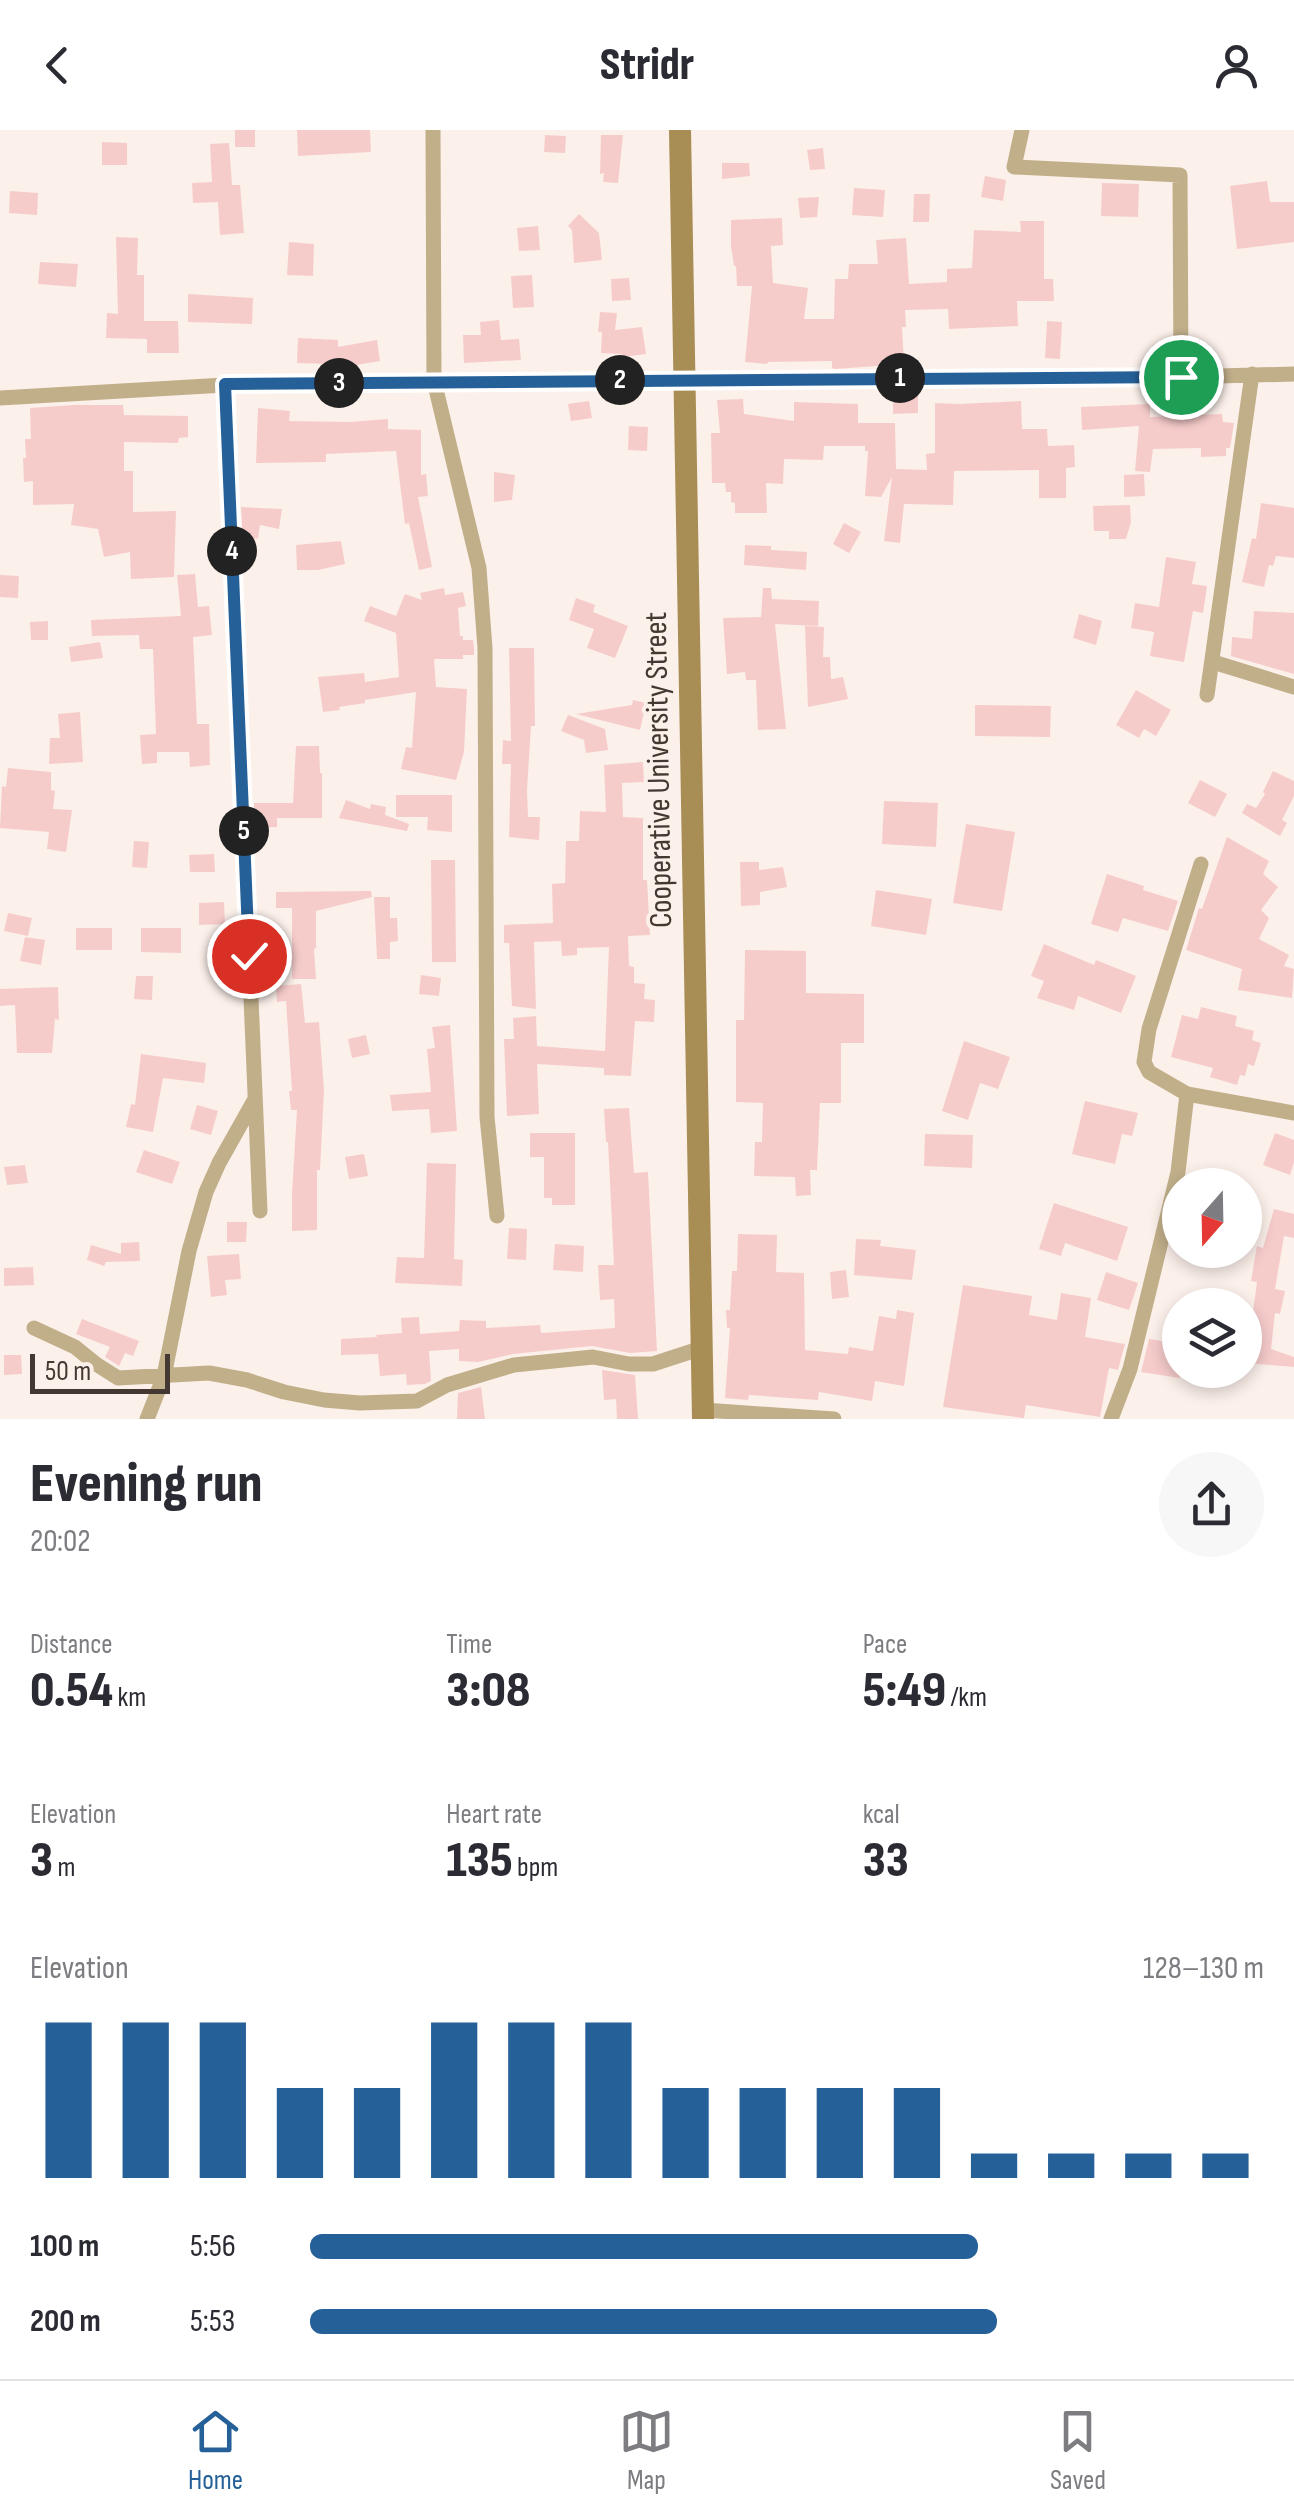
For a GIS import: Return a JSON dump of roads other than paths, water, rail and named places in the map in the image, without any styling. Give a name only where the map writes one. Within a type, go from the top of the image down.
[{"type":"street","points":[[433,130],[434,382],[475,552],[485,648],[487,1117],[497,1216]]},
{"type":"street","name":"Cooperative University Street","points":[[680,130],[703,1414]]},
{"type":"street","points":[[1022,130],[1014,167],[1180,175],[1181,377]]},
{"type":"street","points":[[1207,695],[1252,374]]},
{"type":"street","points":[[0,398],[225,384],[1294,374]]},
{"type":"street","points":[[225,384],[260,1211]]},
{"type":"street","points":[[1213,662],[1294,687]]},
{"type":"street","points":[[1201,864],[1144,1062],[1149,1072],[1187,1094],[1294,1113]]},
{"type":"street","points":[[1111,1419],[1130,1369],[1178,1172],[1187,1094]]},
{"type":"street","points":[[147,1419],[164,1376],[206,1192],[255,1099]]},
{"type":"street","points":[[34,1328],[74,1347],[118,1378],[209,1373],[324,1400],[360,1403],[417,1401],[448,1386],[514,1365],[593,1357],[652,1364],[702,1348]]},
{"type":"street","points":[[703,1414],[834,1419]]}]
